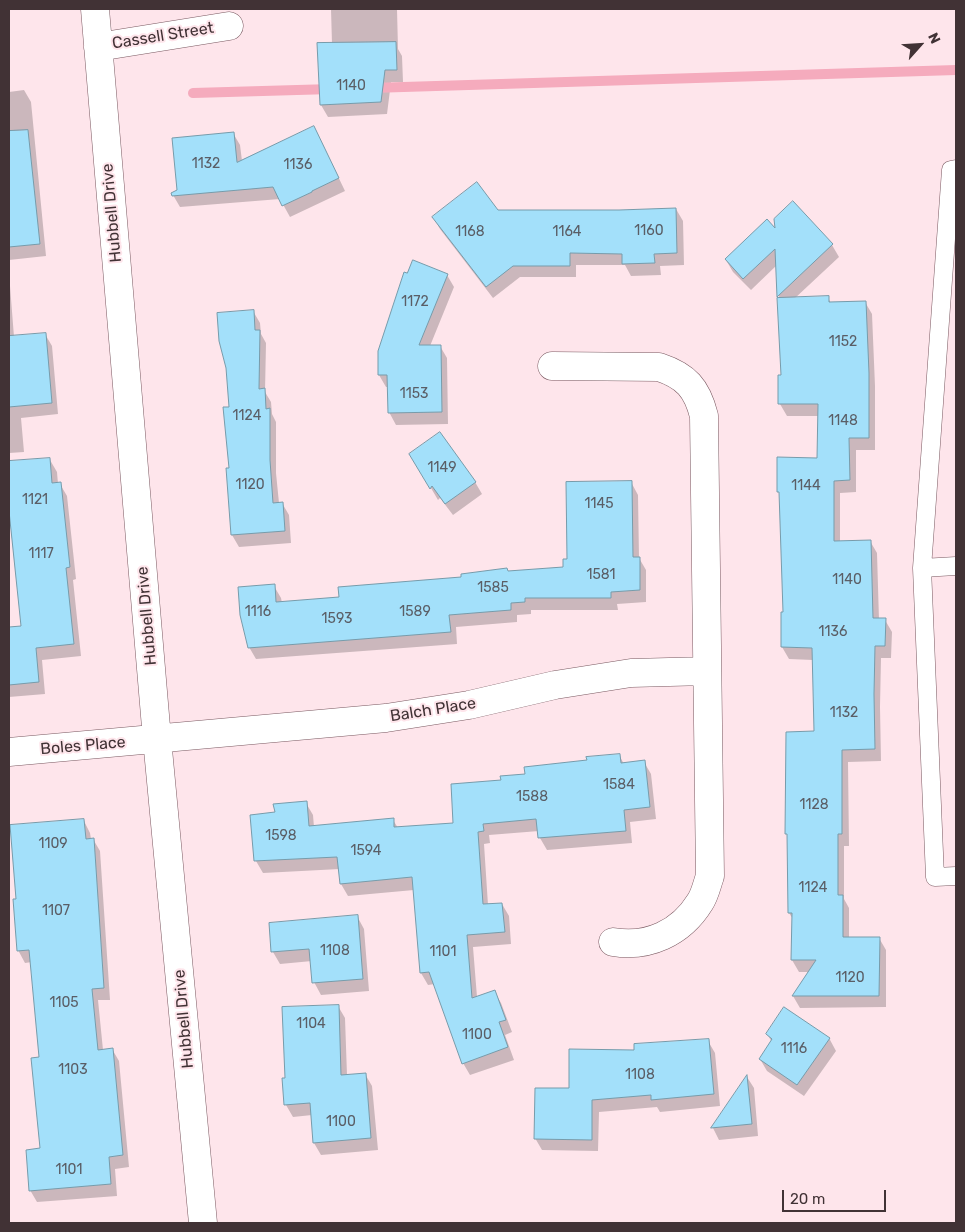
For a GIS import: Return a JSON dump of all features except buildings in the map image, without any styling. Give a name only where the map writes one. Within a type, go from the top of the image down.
[{"type":"street","name":"Hubbell Drive","points":[[94,9],[157,739],[203,1223]]},
{"type":"street","name":"Cassell Street","points":[[98,46],[229,26]]},
{"type":"street","points":[[552,366],[659,367],[675,372],[688,382],[701,404],[704,416],[710,876],[701,901],[685,922],[664,936],[644,943],[623,944],[613,942]]},
{"type":"street","name":"Balch Place","points":[[157,739],[386,718],[470,705],[555,685],[631,673],[707,671]]},
{"type":"street","name":"Boles Place","points":[[9,752],[157,739]]},
{"type":"lane","points":[[956,169],[951,170],[922,568],[935,877],[956,876]]},
{"type":"lane","points":[[922,568],[956,566]]},
{"type":"waterway","points":[[371,88],[956,70]]},
{"type":"waterway","points":[[193,93],[332,89]]}]
